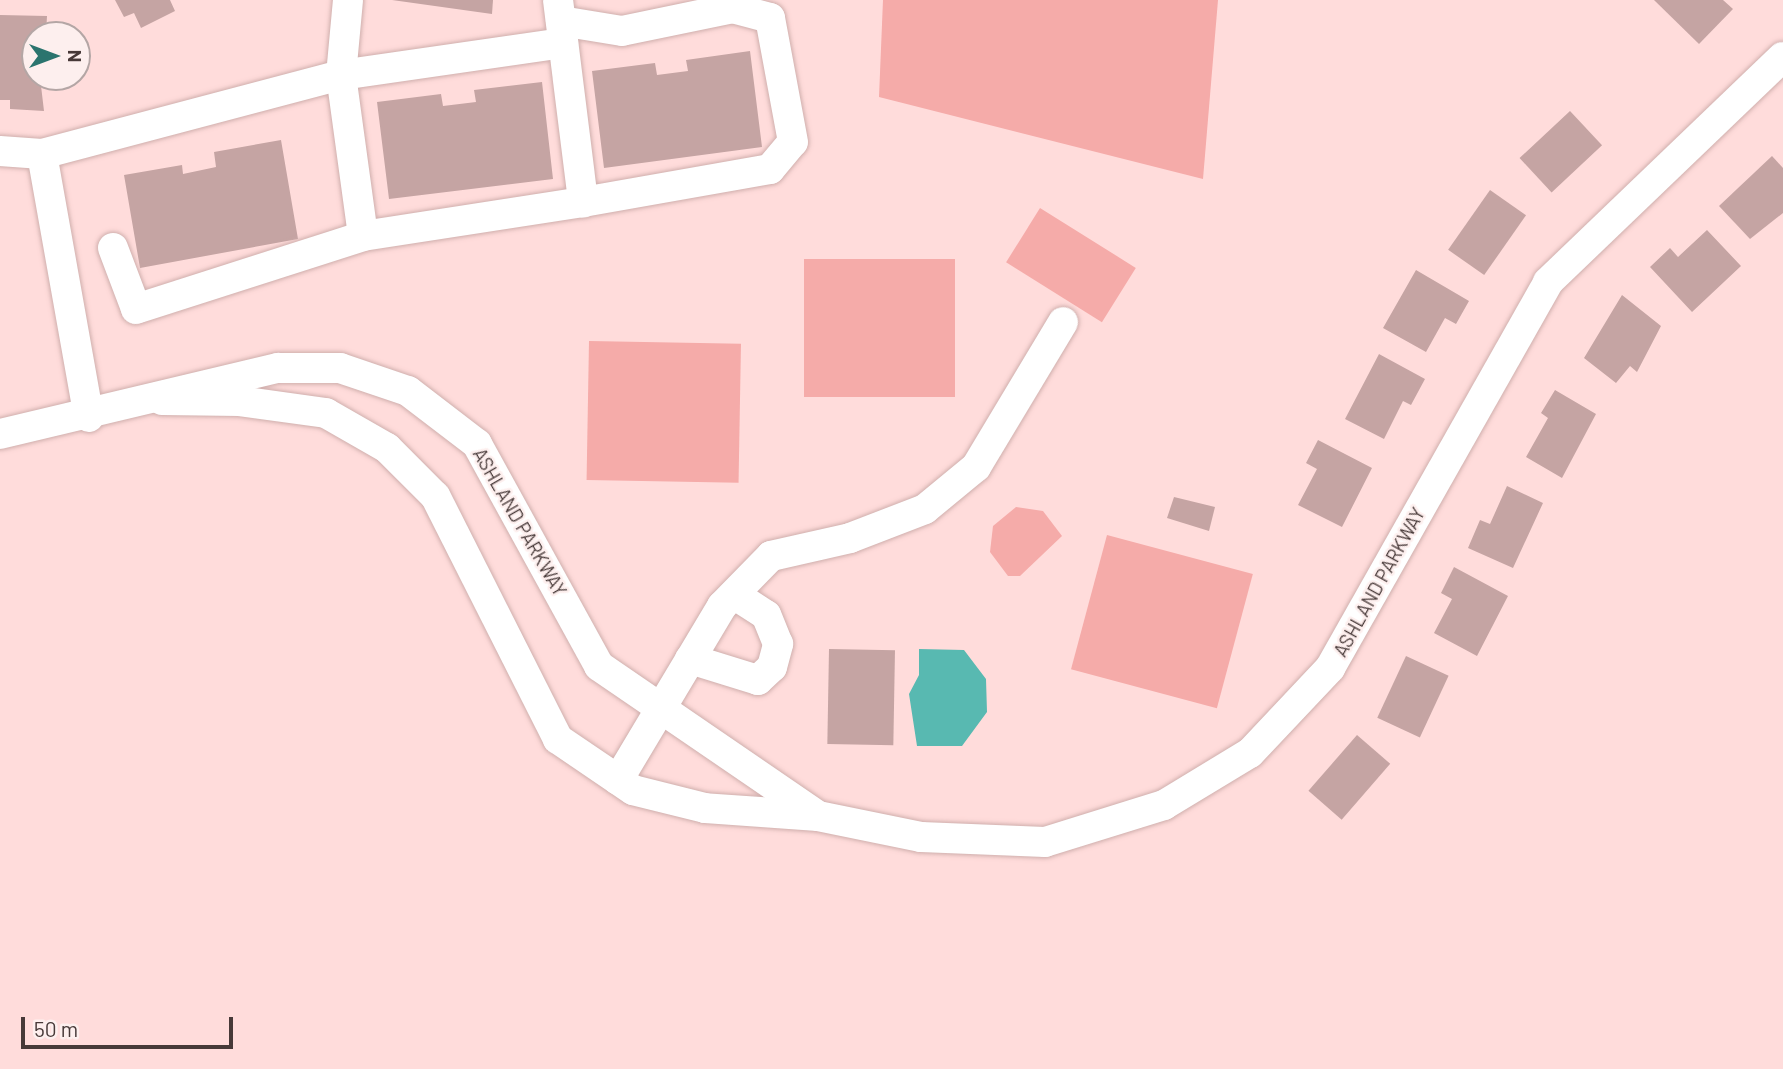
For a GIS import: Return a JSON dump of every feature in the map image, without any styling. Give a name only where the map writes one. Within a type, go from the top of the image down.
[{"type":"street","points":[[348,0],[341,75],[363,236]]},
{"type":"street","points":[[0,152],[42,154],[341,75],[561,21],[622,31],[733,8],[770,18],[793,142],[770,169],[583,202],[363,236],[136,309],[113,248]]},
{"type":"street","points":[[561,21],[583,202]]},
{"type":"street","name":"ASHLAND PARKWAY","points":[[162,400],[240,401],[326,414],[387,447],[435,496],[558,739],[633,790],[705,808],[818,816],[922,837],[1045,842],[1164,805],[1250,753],[1330,668],[1548,282],[1783,57]]},
{"type":"street","points":[[42,154],[89,417]]},
{"type":"street","points":[[618,780],[690,659],[734,594],[771,556],[850,538],[925,509],[976,467],[1063,322]]},
{"type":"street","name":"ASHLAND PARKWAY","points":[[0,434],[162,400],[278,368],[340,369],[408,391],[477,444],[599,666],[818,816]]},
{"type":"street","points":[[690,659],[758,680],[772,667],[778,644],[766,615],[734,594]]},
{"type":"shaded area","points":[[883,0],[1218,0],[1203,179],[879,97]]},
{"type":"shaded area","points":[[1040,208],[1136,268],[1102,322],[1006,262]]},
{"type":"shaded area","points":[[804,259],[955,259],[955,397],[804,397]]},
{"type":"shaded area","points":[[589,341],[741,344],[739,483],[587,480]]},
{"type":"shaded area","points":[[1016,507],[1043,511],[1062,536],[1020,576],[1008,576],[990,552],[993,526]]},
{"type":"shaded area","points":[[1107,535],[1253,574],[1217,708],[1071,669]]},
{"type":"water","points":[[919,649],[964,650],[986,679],[987,712],[962,746],[917,746],[909,694],[919,675]]},
{"type":"building","points":[[115,0],[170,0],[175,11],[141,28],[134,13],[124,17]]},
{"type":"building","points":[[392,0],[493,0],[492,14]]},
{"type":"building","points":[[1654,0],[1723,0],[1733,9],[1699,44]]},
{"type":"building","points":[[0,15],[47,16],[47,21],[21,21],[21,91],[42,91],[44,111],[10,109],[10,100],[0,100]]},
{"type":"building","points":[[750,51],[762,147],[604,168],[592,71],[655,63],[657,75],[688,71],[686,60]]},
{"type":"building","points":[[542,82],[553,179],[389,199],[377,102],[441,94],[443,106],[476,102],[474,90]]},
{"type":"building","points":[[1570,111],[1602,145],[1552,192],[1520,158]]},
{"type":"building","points":[[281,140],[298,239],[140,268],[124,175],[182,165],[183,174],[216,167],[214,152]]},
{"type":"building","points":[[1772,156],[1783,168],[1783,213],[1750,239],[1719,206]]},
{"type":"building","points":[[1490,190],[1526,215],[1484,275],[1448,250]]},
{"type":"building","points":[[1707,230],[1741,266],[1692,312],[1650,267],[1670,248],[1678,257]]},
{"type":"building","points":[[1416,270],[1469,301],[1456,324],[1445,318],[1426,352],[1383,328]]},
{"type":"building","points":[[1622,295],[1661,326],[1637,372],[1630,366],[1616,383],[1584,358]]},
{"type":"building","points":[[1379,354],[1425,379],[1411,405],[1403,401],[1384,439],[1345,419]]},
{"type":"building","points":[[1555,390],[1596,414],[1562,478],[1526,457],[1548,418],[1541,413]]},
{"type":"building","points":[[1318,440],[1372,468],[1342,527],[1298,505],[1317,469],[1306,463]]},
{"type":"building","points":[[1507,486],[1543,503],[1513,568],[1468,548],[1480,520],[1490,524]]},
{"type":"building","points":[[1174,497],[1215,507],[1209,531],[1167,518]]},
{"type":"building","points":[[1454,567],[1508,596],[1477,656],[1434,633],[1452,599],[1441,593]]},
{"type":"building","points":[[829,649],[895,650],[893,745],[827,744]]},
{"type":"building","points":[[1406,656],[1449,676],[1420,737],[1377,718]]},
{"type":"building","points":[[1357,735],[1390,764],[1342,820],[1308,791]]}]
